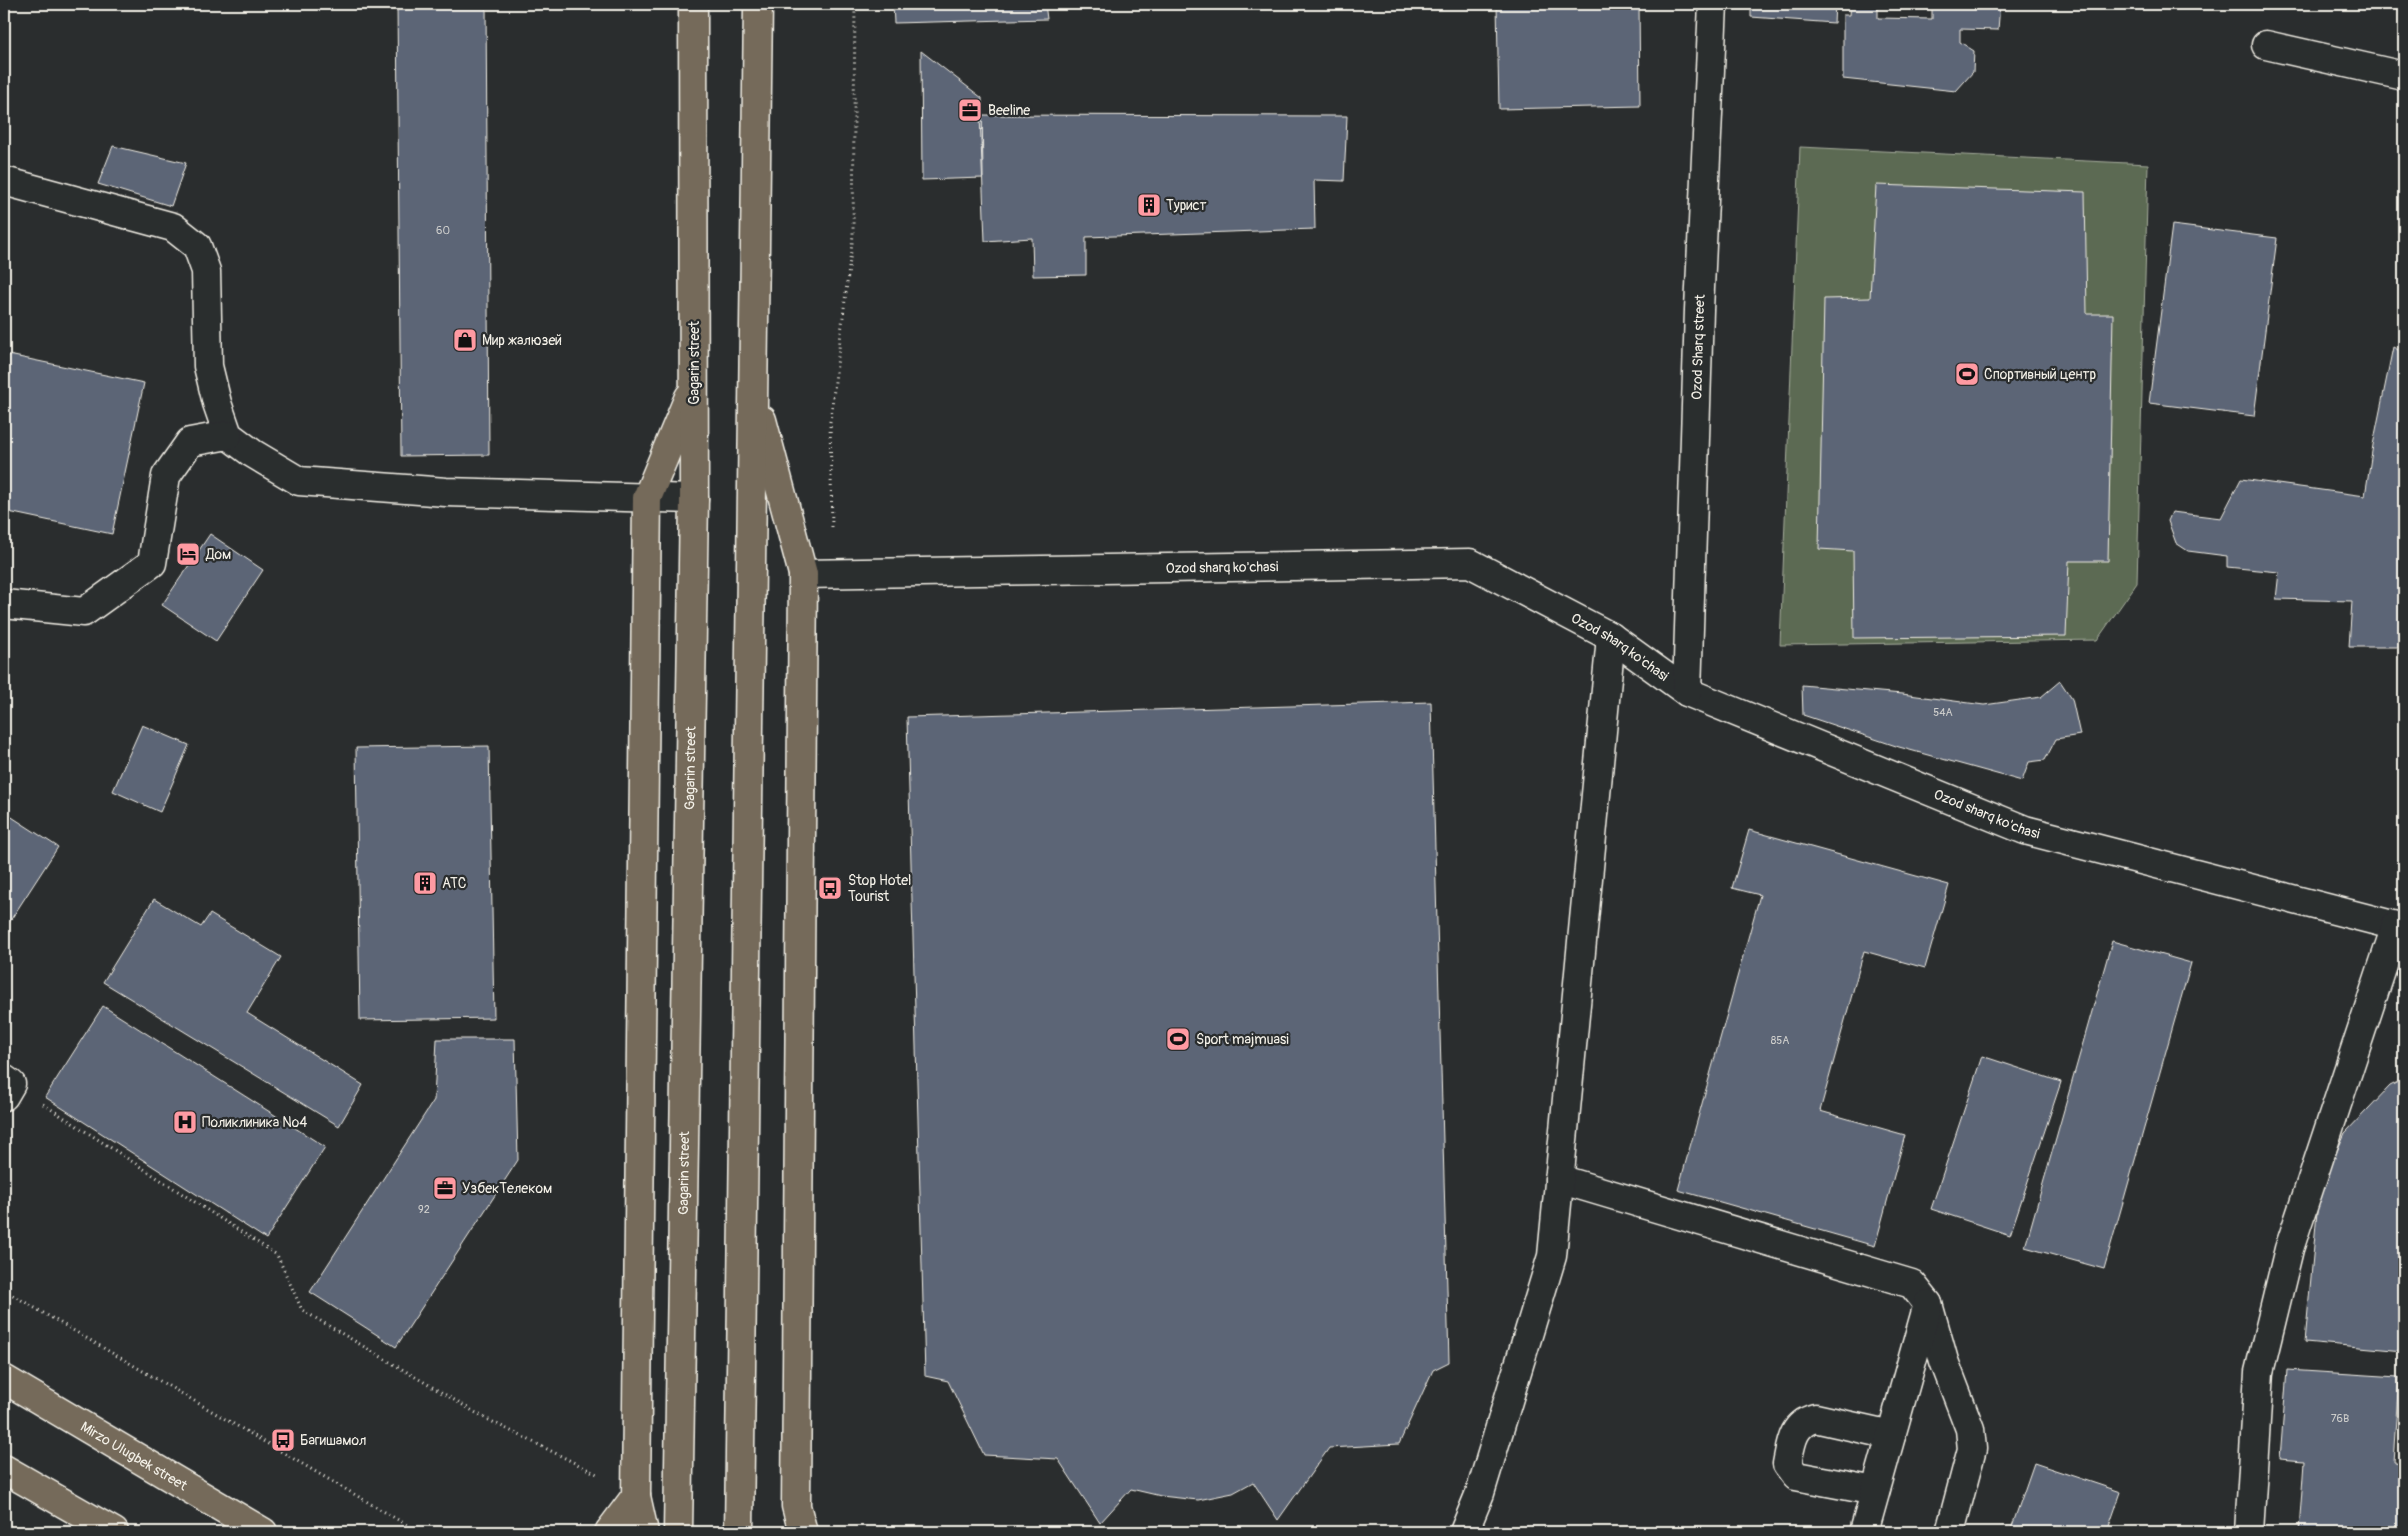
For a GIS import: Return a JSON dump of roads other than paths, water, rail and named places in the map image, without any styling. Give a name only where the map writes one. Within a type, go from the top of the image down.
[{"type":"main road","name":"Gagarin street","points":[[678,1532],[694,499],[693,4]]},
{"type":"main road","points":[[739,1532],[758,4]]},
{"type":"main road","points":[[636,1532],[647,498],[694,384]]},
{"type":"main road","points":[[753,388],[803,574],[796,1506],[790,1532]]},
{"type":"main road","name":"Mirzo Ulugbek street","points":[[4,1379],[264,1532]]},
{"type":"main road","points":[[4,1469],[114,1532]]},
{"type":"main road","points":[[609,1532],[636,1496]]},
{"type":"main road","points":[[636,1496],[644,1532]]},
{"type":"main road","points":[[796,1506],[803,1532]]},
{"type":"street","name":"Ozod Sharq street","points":[[1687,692],[1699,320],[1713,4]]},
{"type":"street","points":[[2266,45],[2404,76]]},
{"type":"street","points":[[4,181],[173,227],[197,246],[206,271],[208,366],[217,403],[228,435],[252,454],[299,481],[446,492],[694,499]]},
{"type":"street","points":[[4,604],[84,612],[152,563],[166,476],[190,442],[228,435]]},
{"type":"street","name":"Ozod sharq ko'chasi","points":[[803,574],[1470,563],[1611,637],[1687,692],[2026,830],[2400,927]]},
{"type":"street","points":[[1464,1532],[1480,1492],[1552,1256],[1611,637]]},
{"type":"street","points":[[2248,1532],[2259,1372],[2279,1287],[2289,1250],[2400,927]]},
{"type":"street","points":[[1559,1179],[1912,1284],[1928,1304],[1944,1361],[1970,1429],[1972,1449],[1950,1532]]},
{"type":"street","points":[[1864,1532],[1928,1304]]},
{"type":"street","points":[[1875,1491],[1796,1476],[1787,1464],[1793,1434],[1805,1421],[1815,1418],[1891,1435]]},
{"type":"place","name":"Beeline","points":[[970,110]]},
{"type":"place","name":"Турист","points":[[1149,205]]},
{"type":"place","name":"Мир жалюзей","points":[[465,340]]},
{"type":"place","name":"Спортивный центр","points":[[1967,374]]},
{"type":"place","name":"Дом","points":[[188,554]]},
{"type":"place","name":"ATC","points":[[425,883]]},
{"type":"place","name":"Stop Hotel Tourist","points":[[830,888]]},
{"type":"place","name":"Sport majmuasi","points":[[1178,1039]]},
{"type":"place","name":"Поликлиника №4","points":[[185,1122]]},
{"type":"place","name":"УзбекТелеком","points":[[445,1188]]},
{"type":"place","name":"Багишамол","points":[[283,1440]]}]
